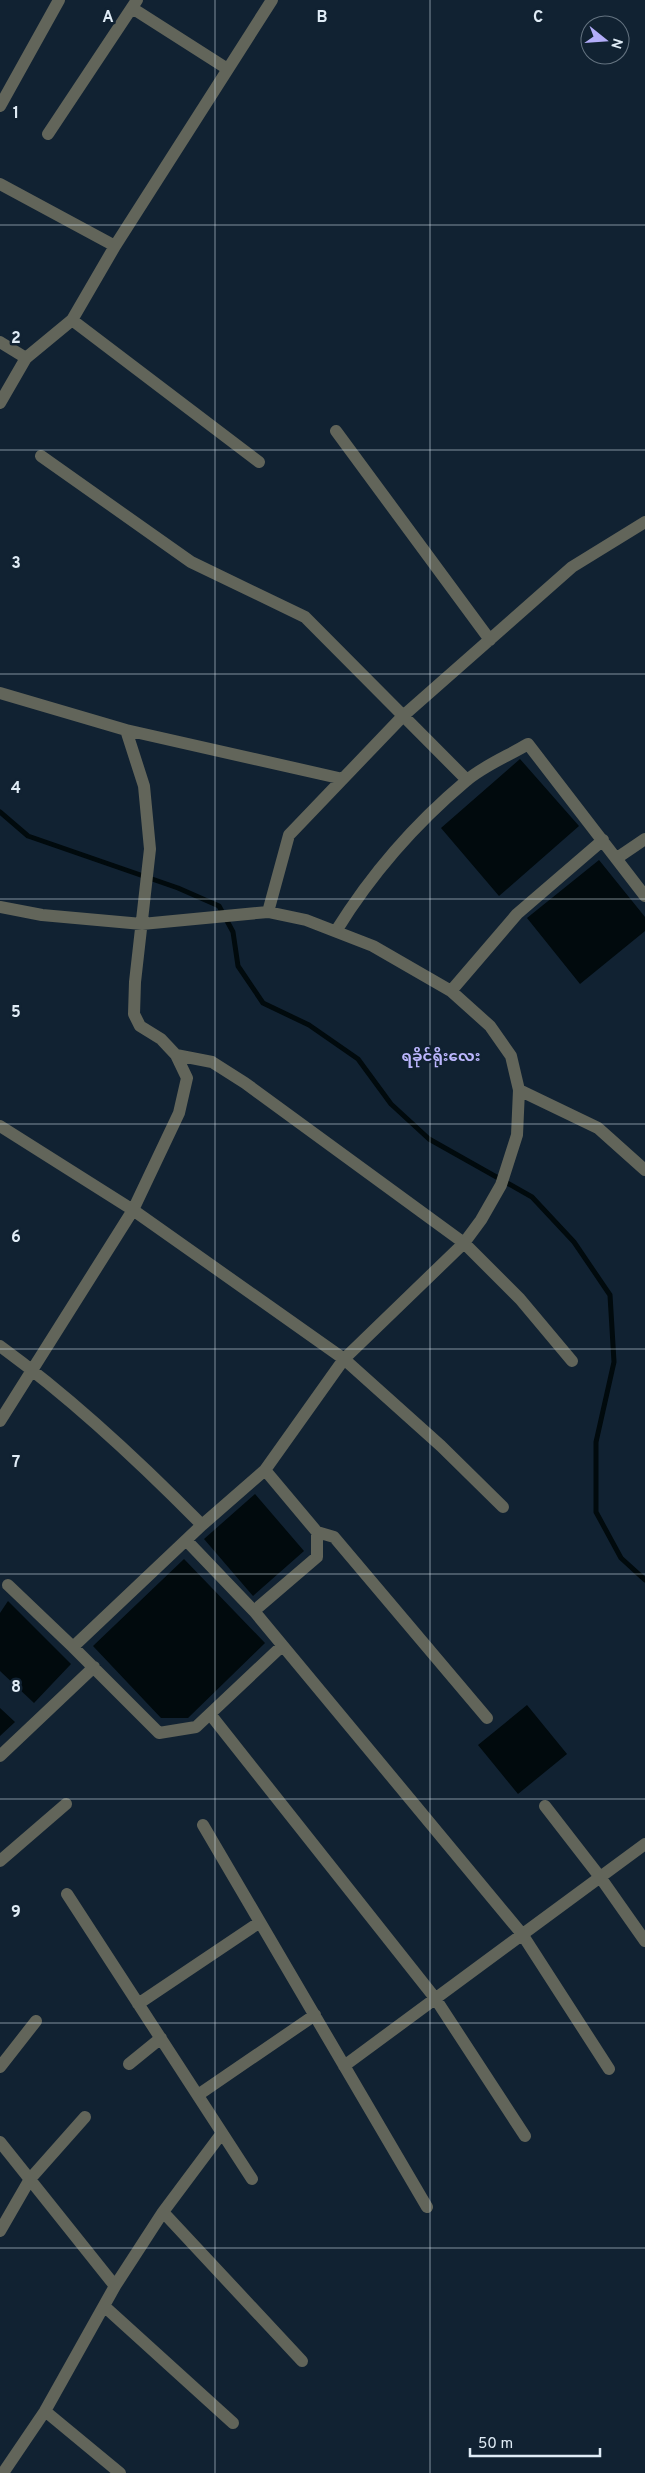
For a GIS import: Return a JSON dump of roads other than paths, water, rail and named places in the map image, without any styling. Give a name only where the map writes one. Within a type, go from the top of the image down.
[{"type":"street","points":[[0,106],[59,0]]},
{"type":"street","points":[[0,403],[26,358],[72,320],[115,246],[226,68],[272,0]]},
{"type":"street","points":[[48,134],[134,4],[226,68]]},
{"type":"street","points":[[0,184],[115,246]]},
{"type":"street","points":[[72,320],[259,462]]},
{"type":"street","points":[[0,342],[26,358]]},
{"type":"street","points":[[336,432],[490,640]]},
{"type":"street","points":[[41,456],[191,562],[305,617],[467,780]]},
{"type":"street","points":[[268,912],[289,835],[403,716],[572,567],[645,522]]},
{"type":"street","points":[[0,693],[126,730],[343,779]]},
{"type":"street","points":[[0,1421],[34,1370],[133,1210],[179,1113],[187,1078],[176,1055],[161,1039],[140,1026],[134,1014],[135,982],[150,849],[144,786],[126,730]]},
{"type":"street","points":[[336,931],[357,896],[398,847],[467,780],[528,744],[645,896]]},
{"type":"street","points":[[617,858],[645,839]]},
{"type":"street","points":[[450,990],[517,914],[603,840]]},
{"type":"street","points":[[0,907],[42,915],[142,924],[268,912],[306,920],[373,946],[450,990],[490,1026],[511,1056],[518,1090],[517,1135],[501,1185],[481,1220],[464,1243],[344,1359],[265,1470],[202,1525],[73,1647]]},
{"type":"street","points":[[176,1055],[212,1062],[464,1243],[520,1299],[572,1361]]},
{"type":"street","points":[[518,1090],[598,1128],[645,1170]]},
{"type":"street","points":[[0,1126],[133,1210],[344,1359],[441,1446],[503,1507]]},
{"type":"street","points":[[0,1346],[34,1370],[158,1480],[202,1525]]},
{"type":"street","points":[[265,1470],[317,1532],[334,1537],[487,1718]]},
{"type":"street","points":[[254,1611],[317,1556],[317,1532]]},
{"type":"street","points":[[186,1540],[254,1611],[522,1934],[609,2069]]},
{"type":"street","points":[[8,1585],[94,1667],[159,1733],[196,1727],[282,1646]]},
{"type":"street","points":[[0,1756],[94,1667]]},
{"type":"street","points":[[210,1714],[435,1998],[525,2136]]},
{"type":"street","points":[[0,1861],[66,1804]]},
{"type":"street","points":[[545,1806],[600,1877],[645,1941]]},
{"type":"street","points":[[203,1825],[427,2207]]},
{"type":"street","points":[[344,2066],[645,1844]]},
{"type":"street","points":[[67,1894],[252,2179]]},
{"type":"street","points":[[138,2004],[260,1922]]},
{"type":"street","points":[[198,2095],[315,2015]]},
{"type":"street","points":[[0,2066],[36,2021]]},
{"type":"street","points":[[129,2064],[160,2038]]},
{"type":"street","points":[[0,2231],[30,2179],[85,2117]]},
{"type":"street","points":[[3,2473],[45,2411],[115,2286],[163,2212],[222,2133]]},
{"type":"street","points":[[0,2142],[115,2286]]},
{"type":"street","points":[[163,2212],[302,2361]]},
{"type":"street","points":[[104,2306],[233,2423]]},
{"type":"street","points":[[45,2411],[120,2473]]},
{"type":"waterway","points":[[0,812],[28,836],[178,888],[219,906],[233,932],[238,966],[263,1003],[309,1025],[358,1059],[391,1104],[429,1139],[532,1197],[574,1242],[610,1295],[614,1362],[596,1442],[596,1512],[621,1558],[645,1580]]},
{"type":"district","name":"ရခိုင်ရိုးလေး","points":[[441,1056]]}]
